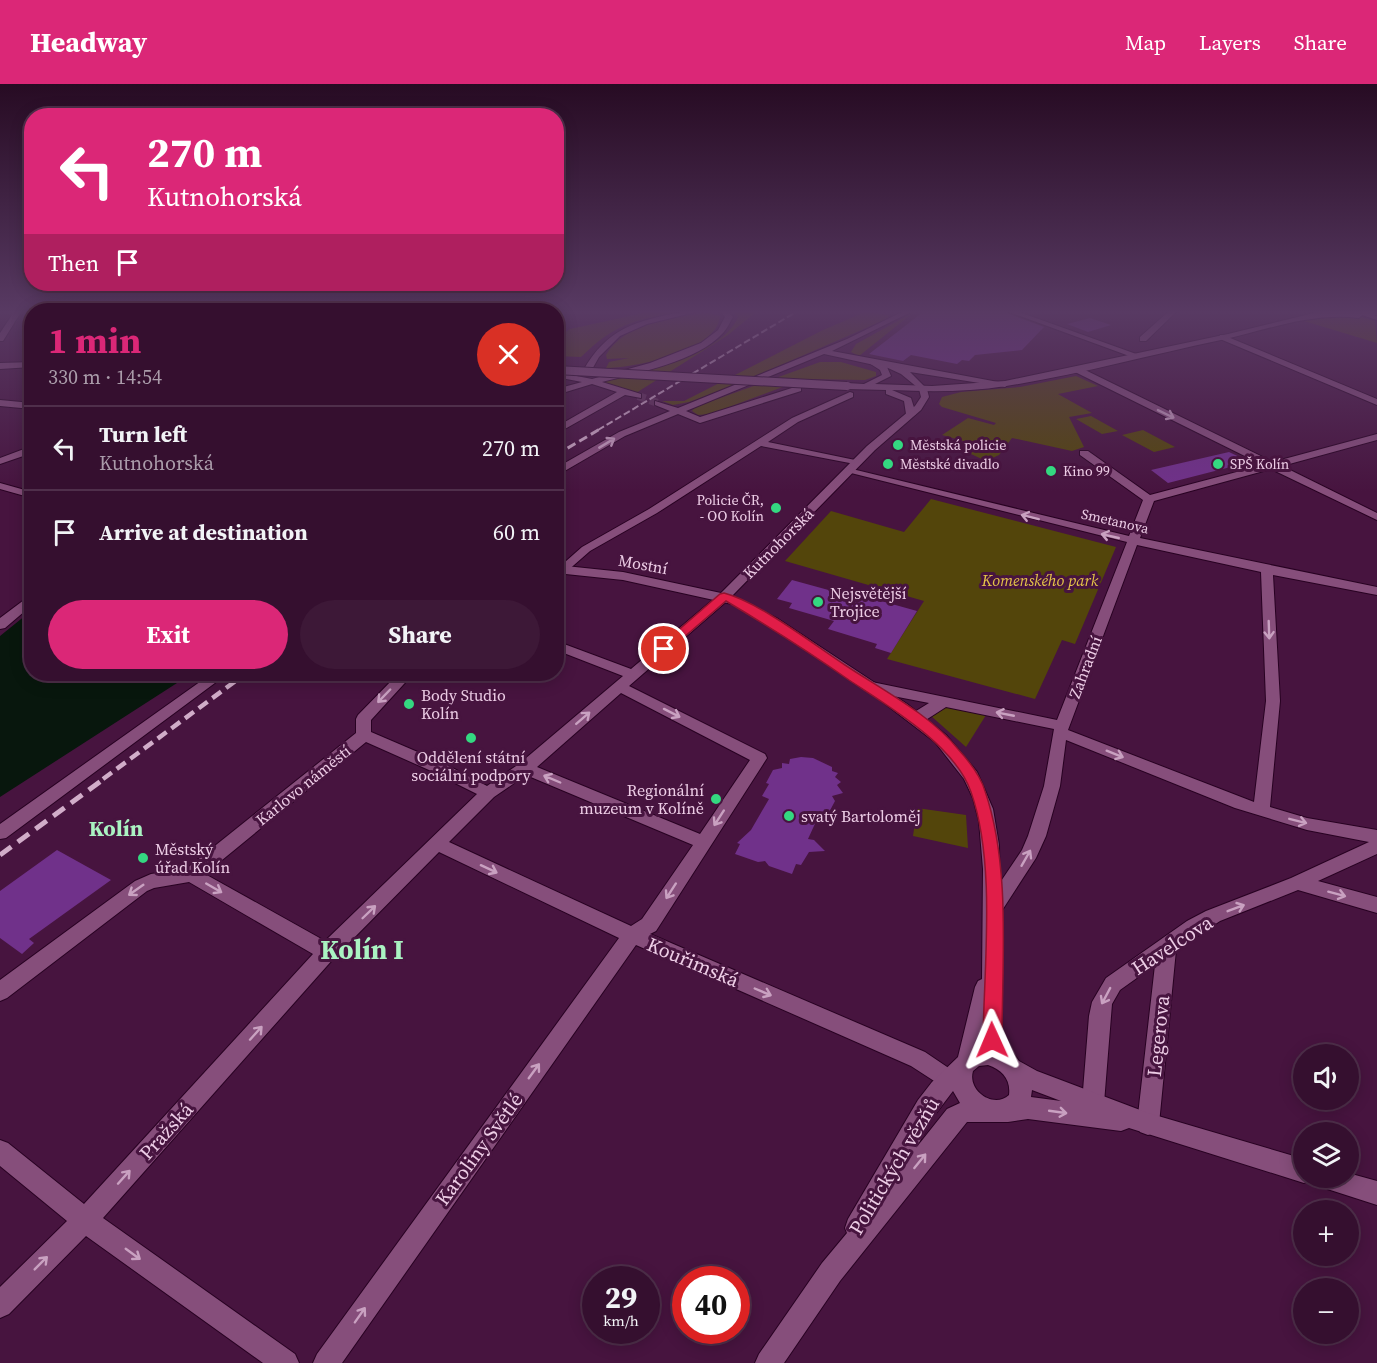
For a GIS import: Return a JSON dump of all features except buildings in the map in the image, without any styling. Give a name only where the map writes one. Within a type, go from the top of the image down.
[{"type":"street","points":[[588,376],[589,372]]},
{"type":"street","points":[[564,388],[588,376],[607,372]]},
{"type":"street","points":[[564,468],[622,434],[774,372]]},
{"type":"street","points":[[564,565],[586,549],[653,512],[795,420],[850,389],[886,378],[885,372]]},
{"type":"street","points":[[905,372],[915,379],[922,389]]},
{"type":"street","points":[[917,372],[948,378],[1005,384]]},
{"type":"street","points":[[564,373],[850,389],[922,389],[1005,384],[1063,372]]},
{"type":"street","points":[[1081,372],[1377,517]]},
{"type":"street","points":[[1305,372],[1377,402]]},
{"type":"street","points":[[588,376],[638,396]]},
{"type":"street","points":[[658,403],[700,420],[798,389]]},
{"type":"street","points":[[850,389],[903,397],[911,404],[911,414]]},
{"type":"street","name":"Kutnohorská","points":[[488,793],[525,768],[724,597],[852,467],[924,401],[922,389]]},
{"type":"street","points":[[564,426],[624,392]]},
{"type":"street","points":[[0,404],[24,405]]},
{"type":"street","points":[[1084,453],[1137,494],[1149,499],[1377,437]]},
{"type":"street","name":"Smetanova","points":[[760,443],[1133,541],[1267,571],[1377,591]]},
{"type":"street","points":[[0,459],[24,452]]},
{"type":"street","points":[[0,488],[24,493]]},
{"type":"street","name":"Zahradní","points":[[994,907],[1030,853],[1037,836],[1052,786],[1062,729],[1149,499]]},
{"type":"street","name":"Mostní","points":[[564,570],[623,576],[724,597]]},
{"type":"street","points":[[1261,810],[1273,701],[1267,571]]},
{"type":"street","name":"Politických vězňů","points":[[724,597],[780,627],[918,720],[953,751],[978,789],[985,811],[990,842],[994,907],[992,939],[989,969],[973,1045],[956,1072],[926,1108],[831,1272],[772,1361]]},
{"type":"street","points":[[0,625],[24,605]]},
{"type":"street","points":[[564,648],[633,675]]},
{"type":"street","points":[[0,833],[210,681]]},
{"type":"street","points":[[364,735],[361,727],[363,719],[399,681]]},
{"type":"street","points":[[867,686],[1062,729],[1261,810],[1307,824],[1377,837]]},
{"type":"street","name":"Karoliny Světlé","points":[[326,1363],[632,935],[649,925],[759,758],[620,687]]},
{"type":"street","points":[[918,720],[921,714],[943,702]]},
{"type":"street","name":"Karlovo náměstí","points":[[191,875],[364,735],[435,766],[488,793]]},
{"type":"street","points":[[525,768],[703,842]]},
{"type":"street","points":[[0,992],[141,886],[151,881],[191,875],[327,952],[488,793]]},
{"type":"street","name":"Kouřimská","points":[[436,844],[632,935],[918,1059],[956,1072]]},
{"type":"street","name":"Havelcova","points":[[1093,1103],[1102,1002],[1113,984],[1213,916],[1297,883],[1377,846]]},
{"type":"street","points":[[1297,883],[1377,905]]},
{"type":"street","name":"Politických vězňů","points":[[831,1272],[955,1117],[972,1109],[1000,1112],[1016,1105],[1021,1096],[1021,1083],[997,1052],[992,1040],[992,939]]},
{"type":"street","name":"Legerova","points":[[1148,1124],[1167,947]]},
{"type":"street","name":"Pražská","points":[[0,1305],[85,1220],[327,952]]},
{"type":"street","points":[[956,1072],[974,1056],[984,1054],[997,1057],[1030,1079],[1148,1124],[1293,1168]]},
{"type":"street","name":"Politických vězňů","points":[[956,1072],[966,1093],[978,1106],[1000,1112]]},
{"type":"street","points":[[1000,1112],[1028,1108],[1148,1124]]},
{"type":"street","points":[[5,1156],[85,1220],[286,1363]]},
{"type":"street","points":[[1359,1188],[1377,1193]]},
{"type":"green space","points":[[639,372],[670,372],[636,393],[604,384],[602,381]]},
{"type":"green space","points":[[741,372],[766,372],[689,402],[673,405],[662,401],[684,401]]},
{"type":"green space","points":[[793,372],[876,372],[876,376],[865,380],[804,379],[710,414],[698,415],[692,411],[695,407]]},
{"type":"green space","points":[[1076,376],[1098,386],[1058,394],[1092,413],[1069,417],[1084,447],[1072,451],[1012,438],[999,455],[986,461],[971,454],[977,445],[942,435],[968,418],[994,425],[996,423],[942,407],[939,404],[942,397],[961,392],[1020,387]]},
{"type":"green space","points":[[1091,416],[1118,431],[1102,434],[1076,419]]},
{"type":"green space","points":[[1143,430],[1175,447],[1154,452],[1122,435]]},
{"type":"green space","name":"Komenského park","points":[[931,499],[1116,547],[1075,644],[1062,640],[1035,699],[887,659],[924,601],[785,561],[831,511],[904,532]]},
{"type":"green space","points":[[944,707],[986,715],[966,747],[930,715]]},
{"type":"green space","points":[[917,808],[966,815],[968,848],[913,836]]},
{"type":"shaded area","points":[[24,617],[24,681],[180,681],[0,797],[0,636]]},
{"type":"tunnel","points":[[638,396],[658,403]]},
{"type":"railway","points":[[598,430],[696,372]]},
{"type":"railway","points":[[564,450],[600,429]]},
{"type":"railway","points":[[103,779],[236,681]]},
{"type":"railway","points":[[0,855],[105,778]]},
{"type":"place","name":"Městská policie","points":[[898,445]]},
{"type":"place","name":"Městské divadlo","points":[[888,464]]},
{"type":"place","name":"SPŠ Kolín","points":[[1218,464]]},
{"type":"place","name":"Kino 99","points":[[1051,471]]},
{"type":"place","name":"Policie ČR, - OO Kolín","points":[[776,508]]},
{"type":"place","name":"Nejsvětější Trojice","points":[[818,602]]},
{"type":"place","name":"Body Studio Kolín","points":[[409,704]]},
{"type":"place","name":"Oddělení státní sociální podpory","points":[[471,738]]},
{"type":"place","name":"Regionální muzeum v Kolíně","points":[[716,799]]},
{"type":"place","name":"svatý Bartoloměj","points":[[789,816]]},
{"type":"place","name":"Městský úřad Kolín","points":[[143,858]]},
{"type":"district","name":"Kolín","points":[[116,828]]},
{"type":"district","name":"Kolín I","points":[[362,950]]},
{"type":"route","points":[[664,649],[724,597],[730,599],[780,627],[918,720],[953,751],[978,789],[987,819],[994,907],[992,1040]]}]
